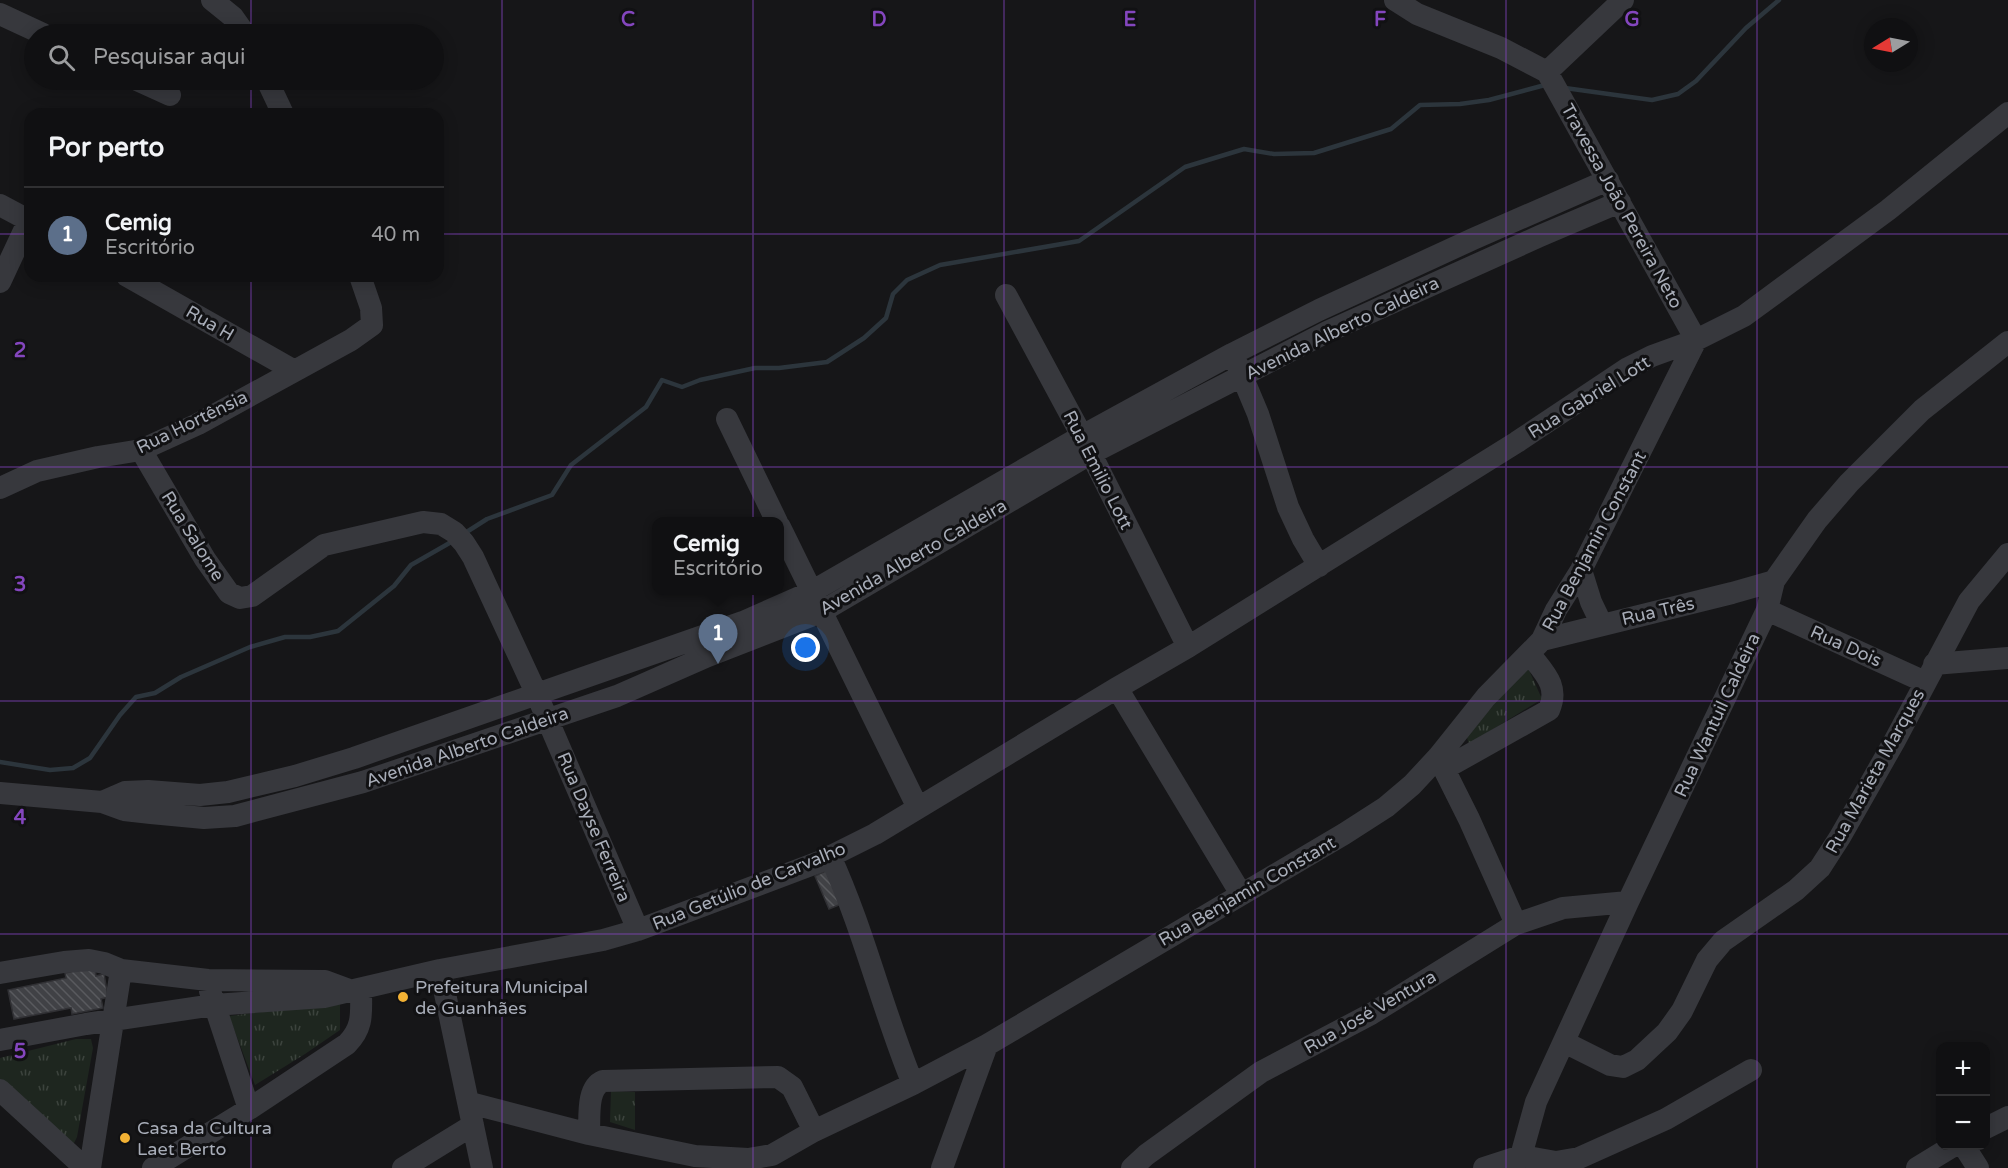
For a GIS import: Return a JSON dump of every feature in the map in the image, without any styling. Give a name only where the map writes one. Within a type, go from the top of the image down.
[{"type":"street","points":[[212,0],[238,24]]},
{"type":"street","points":[[1395,0],[1417,14],[1501,48],[1548,74],[1623,0]]},
{"type":"street","points":[[5,15],[24,24]]},
{"type":"street","name":"Travessa João Pereira Neto","points":[[1548,74],[1696,340]]},
{"type":"street","points":[[159,90],[170,95]]},
{"type":"street","points":[[272,90],[280,108]]},
{"type":"street","name":"Rua Gabriel Lott","points":[[1188,648],[1517,442],[1628,368],[1652,356],[1696,340],[1744,316],[1888,210],[2008,113]]},
{"type":"street","name":"Avenida Alberto Caldeira","points":[[0,794],[102,802],[124,810],[204,818],[235,816],[363,782],[617,696],[708,656],[821,612],[1232,354],[1318,310],[1608,180]]},
{"type":"street","name":"Avenida Alberto Caldeira","points":[[102,802],[125,792],[148,791],[200,795],[228,792],[295,776],[354,758],[743,622],[811,592],[1086,445],[1242,376],[1327,332],[1620,202]]},
{"type":"street","points":[[0,205],[24,218]]},
{"type":"street","points":[[0,282],[24,232]]},
{"type":"street","name":"Rua H","points":[[138,282],[293,370]]},
{"type":"street","name":"Rua Hortênsia","points":[[0,488],[37,471],[141,450],[198,424],[351,340],[372,325],[371,308],[362,282]]},
{"type":"street","name":"Rua Emilio Lott","points":[[1006,294],[1086,445],[1188,648]]},
{"type":"street","name":"Rua Benjamin Constant","points":[[470,1103],[589,1134],[695,1156],[771,1162],[814,1131],[913,1084],[987,1045],[1344,834],[1386,807],[1441,763],[1485,697],[1535,646],[1581,570],[1696,340]]},
{"type":"street","name":"Rua Wantuil Caldeira","points":[[1521,1156],[1536,1102],[1767,610],[1774,581],[1817,520],[1849,483],[1922,410],[2008,342]]},
{"type":"street","points":[[1232,354],[1258,414],[1288,507],[1319,566]]},
{"type":"street","points":[[727,419],[775,517]]},
{"type":"street","name":"Rua Salome","points":[[141,450],[205,560],[229,593],[240,598],[252,596],[324,545],[423,522],[441,524],[459,537]]},
{"type":"street","points":[[784,535],[918,808]]},
{"type":"street","name":"Rua Dayse Ferreira","points":[[459,537],[473,557],[537,695],[638,930]]},
{"type":"street","points":[[1929,673],[1969,601],[2008,554]]},
{"type":"street","points":[[1581,570],[1591,602],[1602,625]]},
{"type":"street","name":"Rua Três","points":[[1535,646],[1602,625],[1774,581]]},
{"type":"street","name":"Rua Dois","points":[[1767,610],[1929,673]]},
{"type":"street","points":[[1516,924],[1441,763],[1549,710],[1554,698],[1552,684],[1535,646]]},
{"type":"street","name":"Rua Getúlio de Carvalho","points":[[0,1040],[214,1005],[324,998],[440,970],[603,940],[638,930],[830,856],[874,834],[1188,648]]},
{"type":"street","points":[[1929,673],[2008,658]]},
{"type":"street","name":"Rua Marieta Marques","points":[[1564,1042],[1610,1065],[1623,1067],[1637,1060],[1667,1032],[1682,1011],[1707,960],[1723,941],[1796,890],[1820,868],[1862,799],[1929,673]]},
{"type":"street","points":[[1117,688],[1241,894]]},
{"type":"street","points":[[354,758],[363,782]]},
{"type":"street","points":[[830,856],[852,906],[894,1037],[913,1084]]},
{"type":"street","name":"Rua José Ventura","points":[[1132,1168],[1154,1149],[1262,1072],[1371,1014],[1516,924],[1563,908],[1628,902]]},
{"type":"street","points":[[0,973],[89,960],[121,970],[208,980],[325,981],[357,991],[360,1023],[352,1040],[249,1109],[153,1168]]},
{"type":"street","points":[[90,1168],[121,970]]},
{"type":"street","points":[[440,970],[482,1168]]},
{"type":"street","points":[[208,980],[214,1005],[249,1109]]},
{"type":"street","points":[[942,1168],[987,1045]]},
{"type":"street","points":[[1484,1168],[1521,1156],[1556,1162],[1579,1158],[1666,1119],[1751,1070]]},
{"type":"street","points":[[589,1134],[592,1091],[596,1083],[778,1077],[792,1087],[814,1131]]},
{"type":"street","points":[[0,1090],[85,1168]]},
{"type":"street","points":[[1990,1126],[2008,1117]]},
{"type":"street","points":[[403,1168],[473,1125]]},
{"type":"street","points":[[1917,1168],[1946,1150]]},
{"type":"street","points":[[1967,1150],[1978,1168]]},
{"type":"green space","points":[[1528,668],[1542,699],[1469,744],[1466,735]]},
{"type":"green space","points":[[340,1003],[340,1030],[255,1085],[229,1016]]},
{"type":"green space","points":[[76,1039],[91,1039],[93,1048],[77,1137],[72,1147],[0,1085],[0,1058]]},
{"type":"green space","points":[[611,1091],[635,1092],[635,1130],[610,1122]]},
{"type":"building","points":[[832,868],[846,902],[829,909],[815,876]]},
{"type":"building","points":[[95,967],[96,976],[104,974],[108,997],[101,999],[103,1008],[72,1014],[71,1008],[14,1019],[8,990],[66,978],[65,973]]},
{"type":"waterway","points":[[1565,88],[1652,100],[1678,94],[1696,81],[1746,28],[1779,0]]},
{"type":"waterway","points":[[465,533],[487,519],[552,495],[571,465],[646,407],[662,380],[682,387],[700,380],[755,368],[779,368],[827,362],[864,338],[886,318],[893,294],[907,280],[940,265],[1079,241],[1185,167],[1244,149],[1274,154],[1314,153],[1391,129],[1420,105],[1460,104],[1489,100],[1545,85]]},
{"type":"waterway","points":[[0,762],[50,770],[73,768],[90,758],[120,715],[136,697],[155,693],[181,677],[250,647],[285,637],[310,637],[338,631],[394,586],[411,565],[453,541]]},
{"type":"place","name":"Cemig","points":[[718,664]]},
{"type":"place","name":"Prefeitura Municipal de Guanhães","points":[[403,997]]},
{"type":"place","name":"Casa da Cultura Laet Berto","points":[[125,1138]]}]
